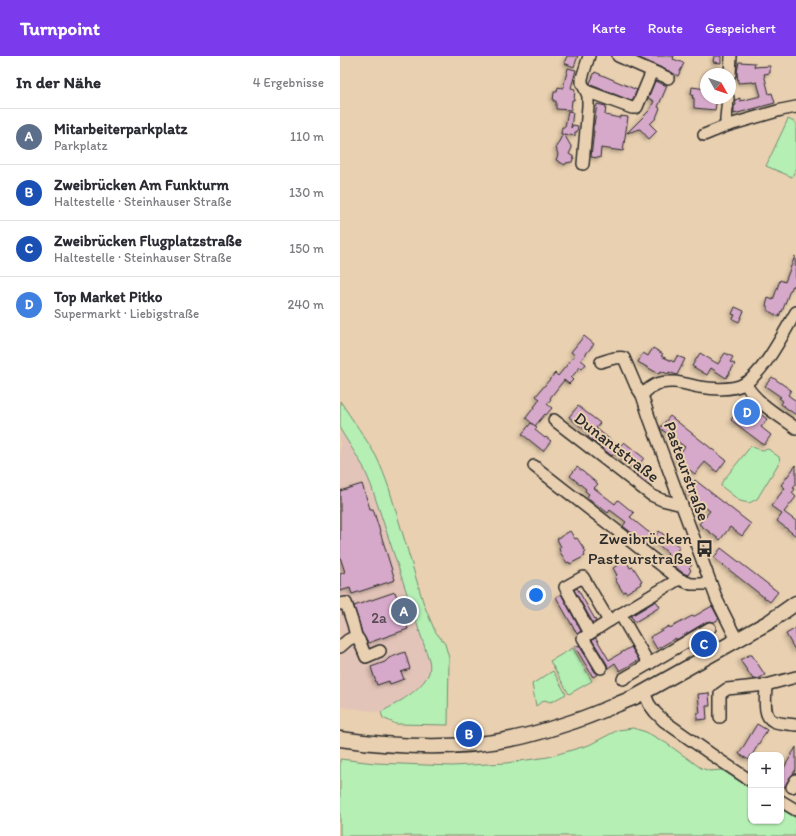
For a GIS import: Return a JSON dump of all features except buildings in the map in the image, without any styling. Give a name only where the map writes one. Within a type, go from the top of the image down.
[{"type":"main road","points":[[340,739],[367,743],[430,746],[489,743],[511,739],[576,721],[635,697],[769,622],[796,603]]},
{"type":"street","points":[[583,164],[588,106],[582,78],[589,56]]},
{"type":"street","points":[[618,56],[668,78]]},
{"type":"street","points":[[730,68],[731,56]]},
{"type":"street","points":[[586,91],[635,108],[637,107],[652,71]]},
{"type":"street","points":[[726,126],[727,104]]},
{"type":"street","points":[[704,135],[726,126],[796,107]]},
{"type":"street","points":[[642,395],[657,384],[668,382],[678,382],[701,387],[717,388],[737,387],[745,383],[760,369],[773,351],[796,312]]},
{"type":"street","name":"Pasteurstraße","points":[[601,362],[618,357],[624,358],[636,386],[642,395],[717,600],[737,640]]},
{"type":"street","points":[[745,383],[761,403],[796,428]]},
{"type":"street","name":"Dunantstraße","points":[[554,420],[651,495],[662,500],[682,505]]},
{"type":"street","points":[[534,466],[679,579],[691,584],[711,584]]},
{"type":"street","points":[[590,633],[565,587],[583,577],[609,621]]},
{"type":"street","points":[[601,668],[583,638],[679,579]]},
{"type":"street","points":[[340,604],[346,602],[356,636],[366,656],[380,651]]},
{"type":"street","points":[[620,614],[649,664]]},
{"type":"street","points":[[623,679],[710,628]]},
{"type":"street","points":[[340,647],[348,640],[356,636]]},
{"type":"street","points":[[720,717],[720,694],[727,689],[766,685],[796,677]]},
{"type":"street","points":[[766,685],[766,712],[768,717],[774,722],[796,725]]},
{"type":"street","points":[[644,692],[652,708],[664,721],[706,752],[748,779]]},
{"type":"street","points":[[784,802],[796,810]]},
{"type":"shaded area","points":[[340,429],[363,466],[371,485],[429,660],[430,671],[425,680],[401,701],[381,712],[340,707]]},
{"type":"green space","points":[[788,119],[796,123],[796,168],[792,177],[766,166]]},
{"type":"green space","points":[[340,401],[380,464],[389,488],[424,605],[435,631],[445,644],[449,658],[448,725],[396,724],[383,718],[381,712],[408,696],[421,685],[429,673],[430,663],[371,485],[363,466],[340,429]]},
{"type":"green space","points":[[751,446],[764,450],[768,449],[779,457],[780,461],[757,499],[749,503],[740,501],[721,486],[722,482]]},
{"type":"green space","points":[[573,648],[592,681],[569,694],[550,661]]},
{"type":"green space","points":[[553,671],[566,694],[551,702],[544,700],[536,706],[532,684]]},
{"type":"green space","points":[[633,728],[646,732],[666,743],[701,768],[710,771],[722,770],[748,787],[748,824],[784,824],[784,811],[796,818],[796,836],[340,836],[340,759],[375,763],[452,766],[506,763],[548,757],[589,745],[618,730]]},
{"type":"place","name":"Top Market Pitko","points":[[747,412]]},
{"type":"place","name":"Zweibrücken Pasteurstraße","points":[[705,548]]},
{"type":"place","name":"Mitarbeiterparkplatz","points":[[404,611]]},
{"type":"place","name":"Zweibrücken Flugplatzstraße","points":[[704,644]]},
{"type":"place","name":"Zweibrücken Am Funkturm","points":[[469,734]]}]
